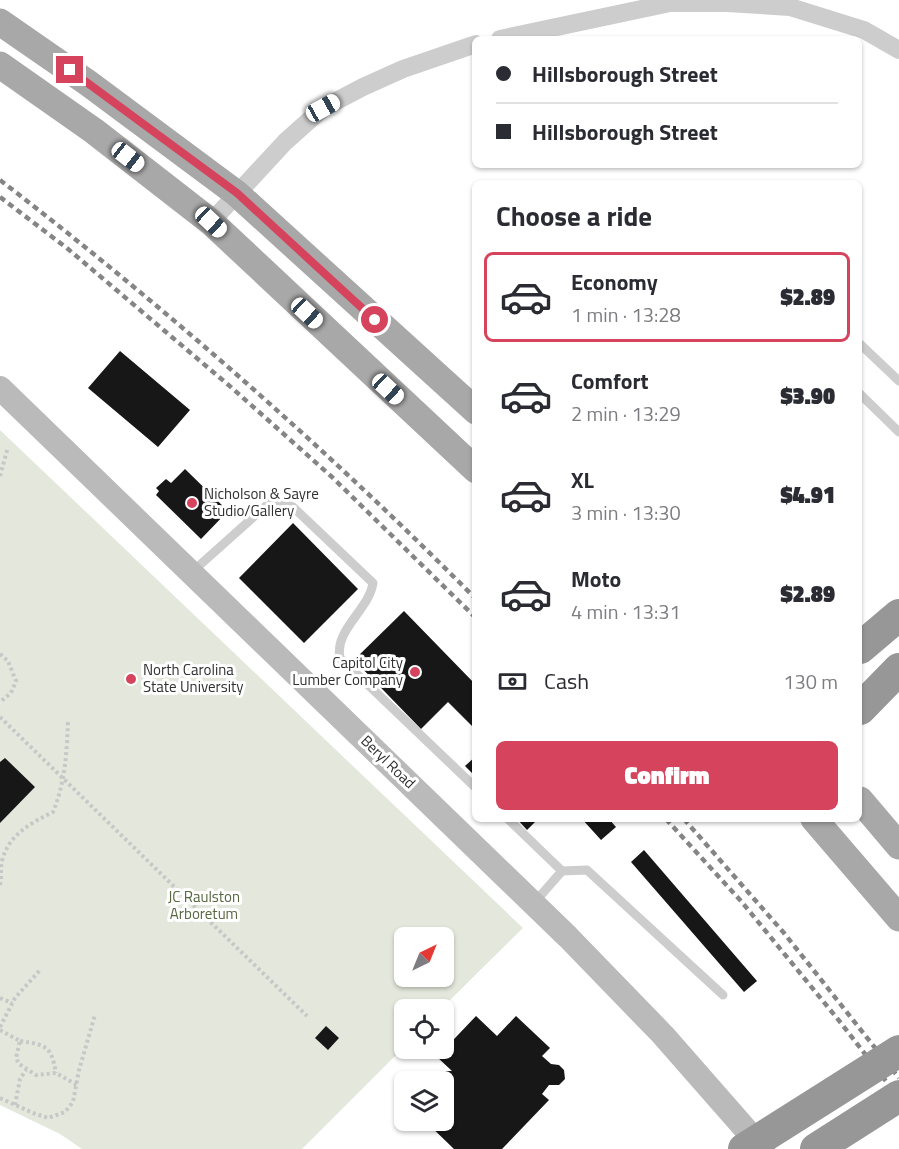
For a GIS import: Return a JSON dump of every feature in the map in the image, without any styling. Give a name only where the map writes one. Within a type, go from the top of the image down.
[{"type":"highway","points":[[862,646],[899,615]]},
{"type":"highway","points":[[862,707],[899,669]]},
{"type":"highway","points":[[744,1149],[899,1051]]},
{"type":"highway","points":[[816,1149],[899,1096]]},
{"type":"main road","points":[[0,22],[88,83],[237,193],[472,407]]},
{"type":"main road","points":[[0,65],[94,131],[211,222],[472,466]]},
{"type":"main road","points":[[862,802],[899,846]]},
{"type":"main road","points":[[817,822],[899,918]]},
{"type":"street","points":[[514,36],[670,3],[727,3],[790,7],[864,30],[899,50]]},
{"type":"street","points":[[211,222],[285,142],[323,108],[403,69],[472,45]]},
{"type":"street","name":"Beryl Road","points":[[0,388],[533,904],[665,1038],[763,1149]]},
{"type":"lane","points":[[862,346],[899,381]]},
{"type":"lane","points":[[862,396],[899,432]]},
{"type":"lane","points":[[192,572],[268,504],[280,502],[293,507],[373,584],[371,592],[343,636],[339,649],[340,658],[472,784]]},
{"type":"lane","points":[[511,822],[562,871],[587,870],[723,995]]},
{"type":"lane","points":[[533,904],[562,871]]},
{"type":"path","points":[[0,476],[8,447]]},
{"type":"path","points":[[0,654],[8,661],[16,681],[11,693],[0,702]]},
{"type":"path","points":[[0,717],[307,1016]]},
{"type":"path","points":[[0,885],[3,858],[7,848],[25,826],[53,812],[61,792],[68,720]]},
{"type":"path","points":[[40,970],[15,998],[0,1029],[20,1041],[47,1049],[52,1054],[56,1073]]},
{"type":"path","points":[[0,998],[12,1003]]},
{"type":"path","points":[[0,1098],[48,1118],[64,1112],[73,1102],[79,1070],[95,1014]]},
{"type":"path","points":[[20,1041],[16,1058],[26,1070],[36,1075],[56,1073],[77,1085]]},
{"type":"path","points":[[15,1106],[20,1079],[26,1070]]},
{"type":"green space","name":"JC Raulston Arboretum","points":[[0,430],[523,928],[451,999],[394,999],[394,1057],[302,1149],[82,1149],[60,1134],[0,1105]]},
{"type":"building","points":[[120,351],[190,410],[158,447],[88,388]]},
{"type":"building","name":"Nicholson & Sayre Studio/Gallery","points":[[185,469],[228,511],[201,539],[156,495],[159,491],[156,488],[166,479],[171,483]]},
{"type":"building","points":[[293,523],[358,589],[304,643],[239,578]]},
{"type":"building","name":"Capitol City Lumber Company","points":[[404,611],[472,681],[472,726],[448,702],[421,729],[354,660]]},
{"type":"building","points":[[5,758],[35,787],[0,823],[0,762]]},
{"type":"building","points":[[472,760],[472,773],[465,766]]},
{"type":"building","points":[[520,822],[535,822],[527,830]]},
{"type":"building","points":[[585,822],[612,822],[616,827],[601,840]]},
{"type":"building","points":[[644,850],[757,981],[744,992],[631,862]]},
{"type":"building","points":[[476,1016],[497,1036],[516,1016],[550,1048],[542,1056],[551,1064],[559,1065],[564,1070],[565,1079],[559,1085],[549,1085],[542,1094],[549,1100],[502,1149],[454,1149],[435,1131],[454,1131],[454,1071],[439,1059],[454,1059],[454,1039]]},
{"type":"building","points":[[326,1026],[339,1038],[328,1050],[315,1038]]},
{"type":"railway","points":[[0,180],[124,279],[245,382],[363,489],[472,595]]},
{"type":"railway","points":[[0,197],[68,249],[232,388],[332,477],[472,614]]},
{"type":"railway","points":[[669,822],[741,901],[899,1098]]},
{"type":"railway","points":[[687,822],[784,933],[899,1078]]},
{"type":"place","name":"Nicholson & Sayre Studio/Gallery","points":[[192,503]]},
{"type":"place","name":"Capitol City Lumber Company","points":[[415,672]]},
{"type":"place","name":"North Carolina State University","points":[[131,679]]},
{"type":"route","points":[[70,70],[237,193],[375,320]]}]
